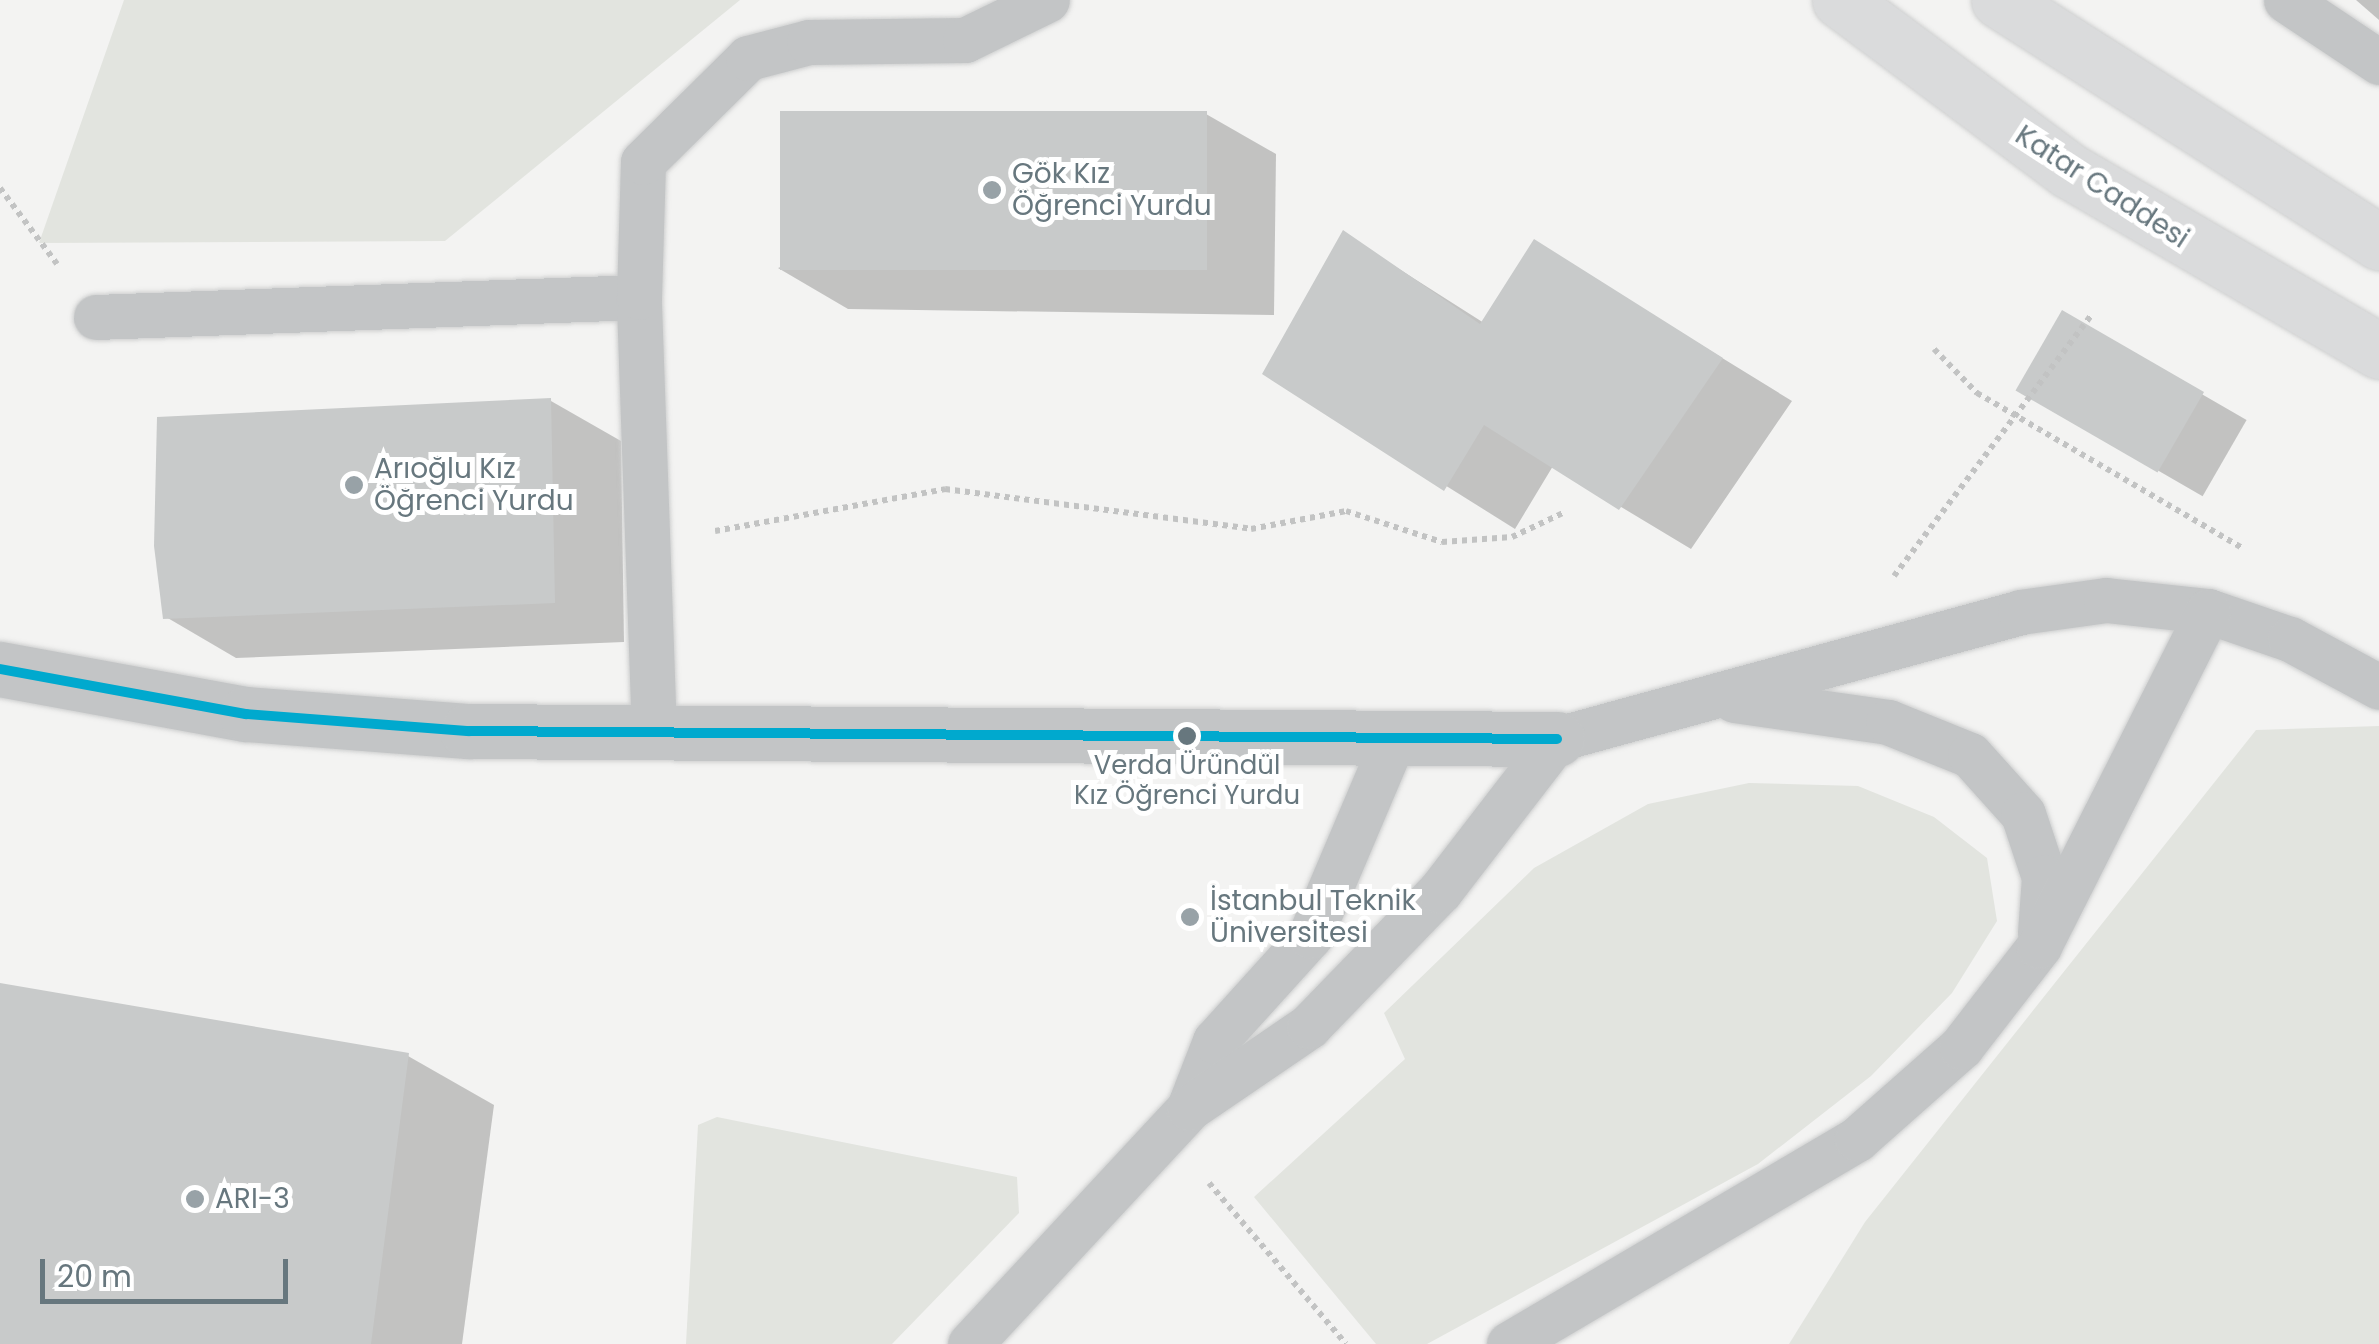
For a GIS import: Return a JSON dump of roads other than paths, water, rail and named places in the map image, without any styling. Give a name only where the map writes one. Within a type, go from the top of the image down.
[{"type":"main road","name":"Katar Caddesi","points":[[1840,0],[2068,170],[2379,351]]},
{"type":"main road","points":[[1998,0],[2379,242]]},
{"type":"street","points":[[0,669],[246,714],[654,734],[1557,739]]},
{"type":"lane","points":[[654,734],[639,297],[643,162],[748,58],[809,42],[965,40],[1047,0]]},
{"type":"lane","points":[[2286,0],[2379,62]]},
{"type":"lane","points":[[96,317],[639,297]]},
{"type":"lane","points":[[970,1344],[1178,1120],[1309,1026],[1440,891],[1557,739],[1722,698],[1888,648],[2106,600],[2208,611],[2290,639],[2379,687]]},
{"type":"lane","points":[[1509,1344],[1857,1139],[1961,1047],[2039,946],[2208,611]]},
{"type":"lane","points":[[1722,698],[1888,722],[1970,755],[2022,814],[2044,877],[2039,946]]},
{"type":"lane","points":[[1178,1120],[1215,1041],[1310,936],[1394,738]]},
{"type":"place","name":"Gök Kız Öğrenci Yurdu","points":[[992,190]]},
{"type":"place","name":"Arıoğlu Kız Öğrenci Yurdu","points":[[354,485]]},
{"type":"place","name":"Verda Üründül Kız Öğrenci Yurdu","points":[[1187,736]]},
{"type":"place","name":"İstanbul Teknik Üniversitesi","points":[[1190,917]]},
{"type":"place","name":"ARI-3","points":[[195,1199]]}]
